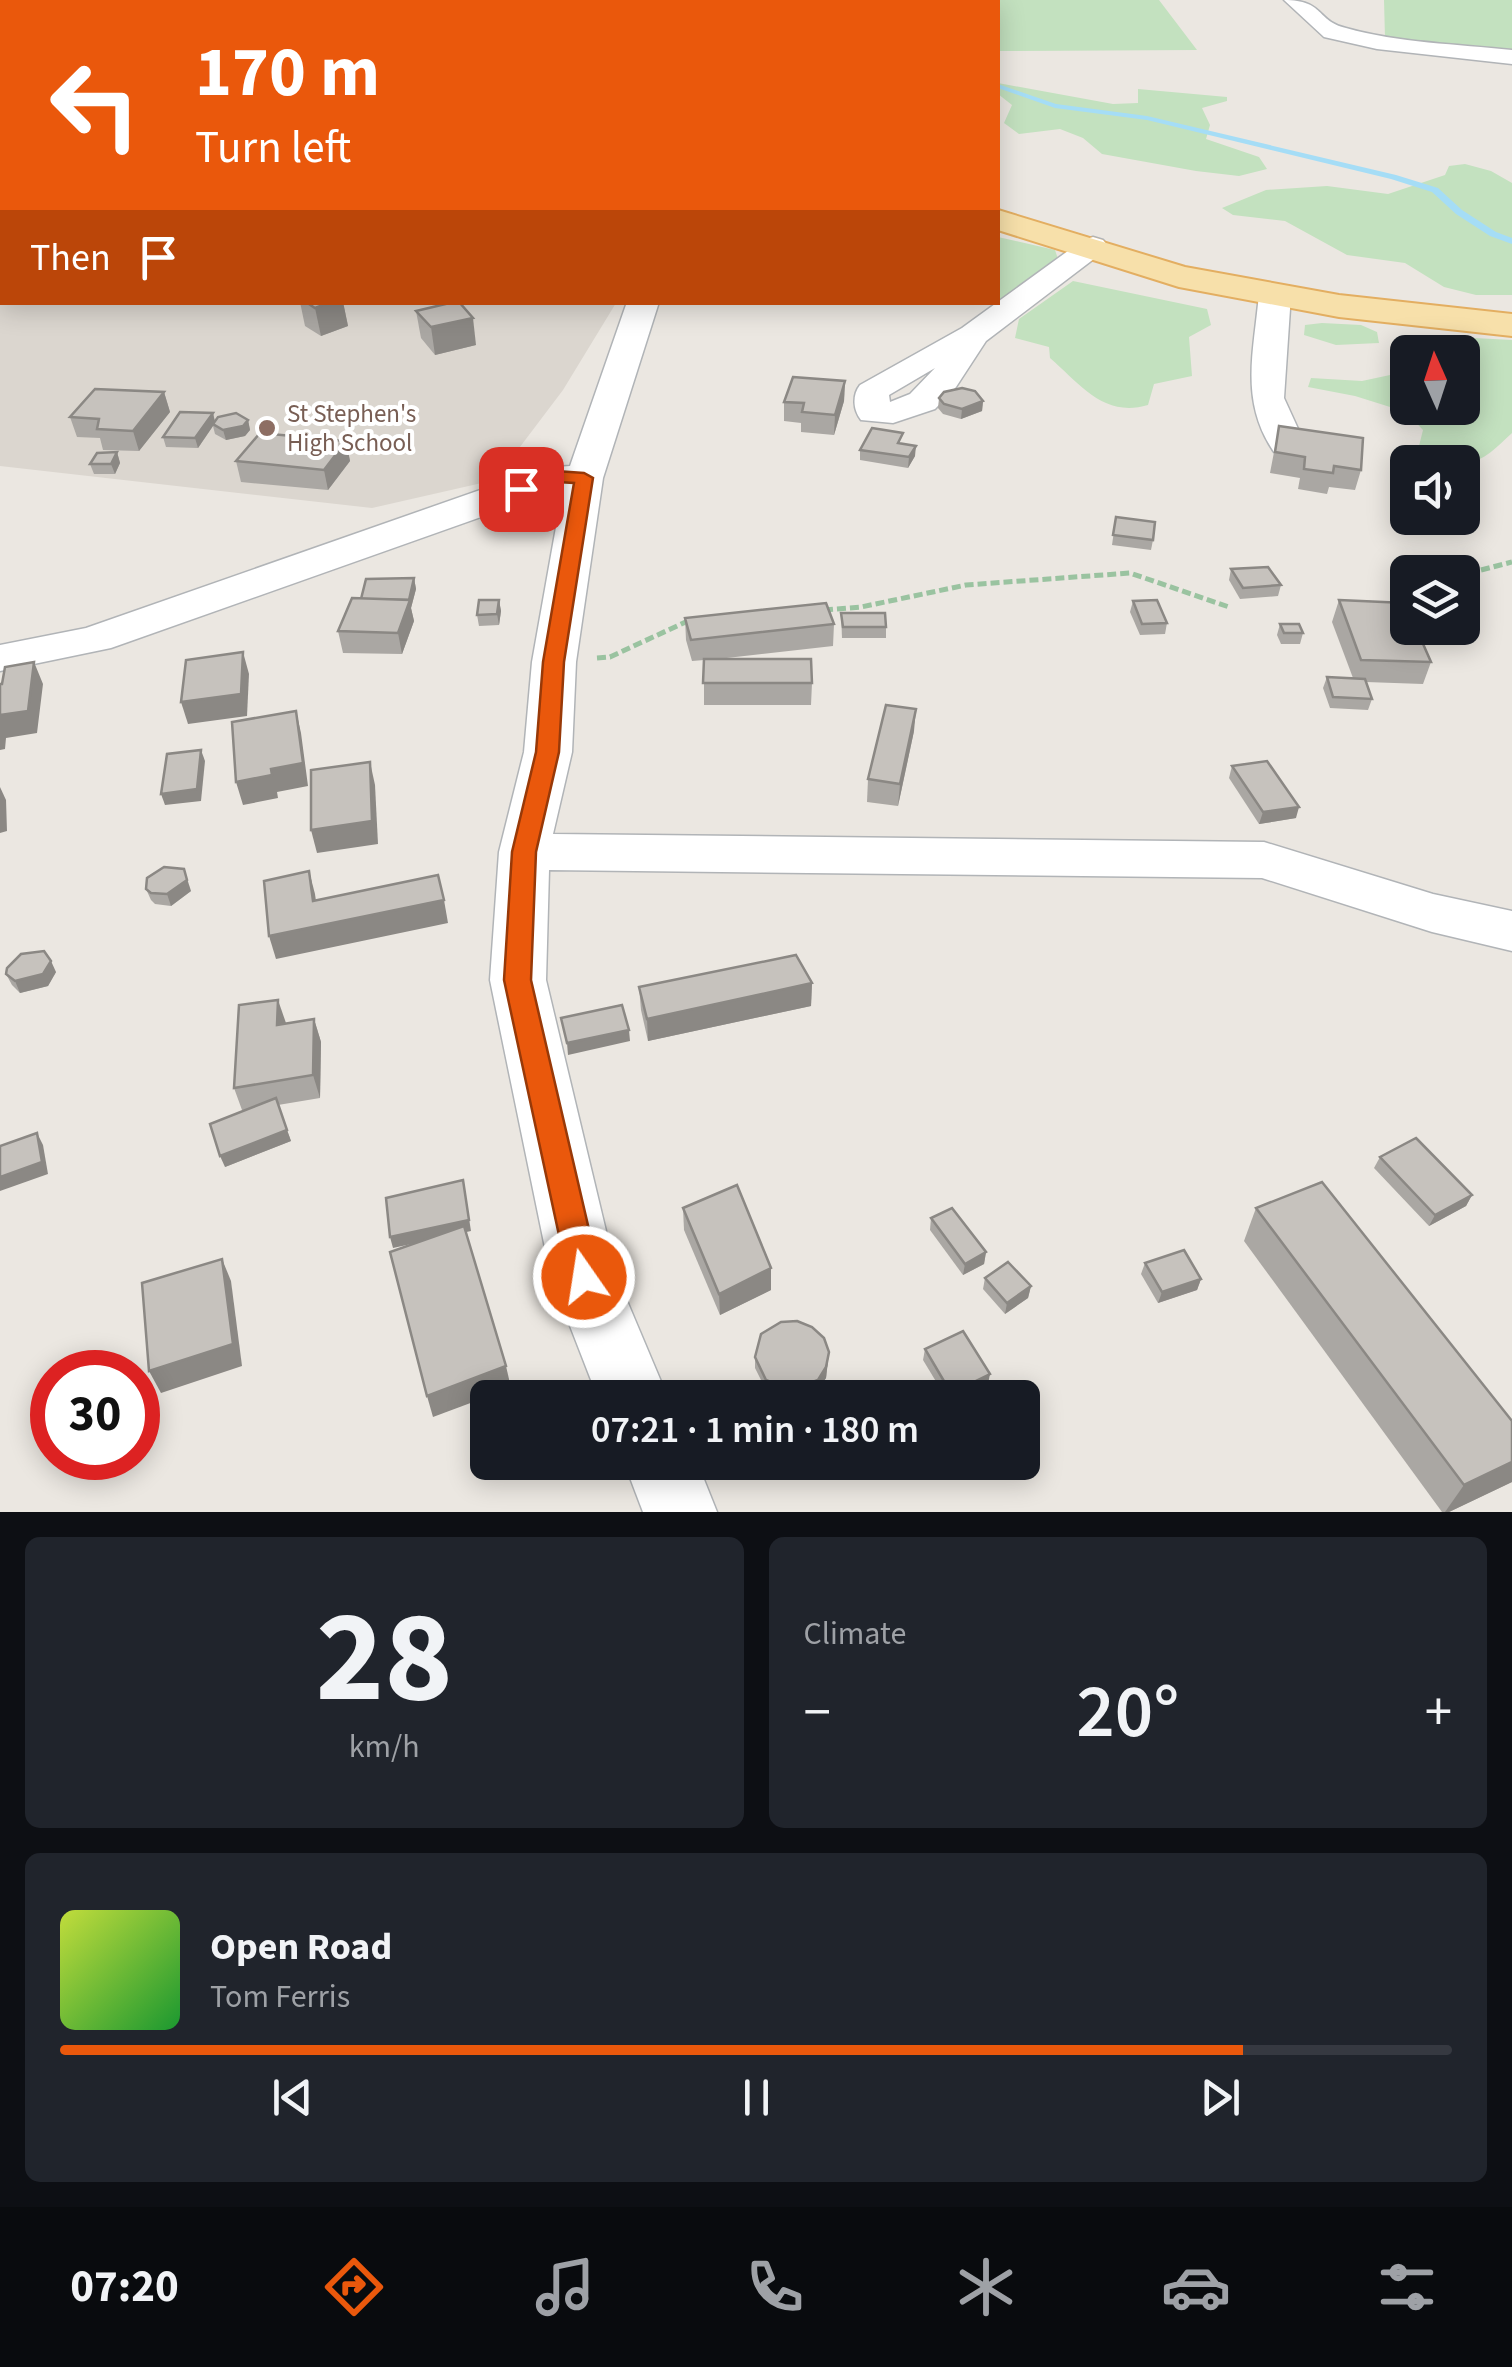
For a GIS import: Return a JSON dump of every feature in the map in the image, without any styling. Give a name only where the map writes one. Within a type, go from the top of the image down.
[{"type":"main road","points":[[1000,221],[1179,276],[1338,306],[1512,325]]},
{"type":"street","points":[[1294,0],[1332,32],[1376,42],[1512,57]]},
{"type":"street","points":[[973,335],[1092,246]]},
{"type":"street","points":[[1274,294],[1268,398],[1287,444]]},
{"type":"street","points":[[626,1380],[584,1277],[518,980],[524,852],[548,752],[554,662],[584,478],[642,305]]},
{"type":"street","points":[[0,658],[96,639],[556,476],[584,478]]},
{"type":"street","points":[[524,852],[1264,860],[1432,913],[1512,931]]},
{"type":"street","points":[[667,1480],[680,1512]]},
{"type":"path","points":[[1481,570],[1512,562]]},
{"type":"path","points":[[823,610],[862,607],[966,585],[1130,573],[1229,608]]},
{"type":"path","points":[[554,662],[610,656],[690,620],[709,618]]},
{"type":"shaded area","name":"St Stephen's High School","points":[[0,305],[615,305],[563,390],[495,480],[372,508],[0,466]]},
{"type":"green space","points":[[1000,0],[1159,0],[1197,50],[1000,51]]},
{"type":"green space","points":[[1384,0],[1512,0],[1512,49],[1385,38]]},
{"type":"green space","points":[[1000,83],[1113,104],[1138,103],[1138,89],[1227,97],[1227,101],[1202,108],[1210,125],[1206,139],[1259,157],[1267,169],[1239,176],[1196,171],[1102,154],[1083,138],[1060,129],[1019,134],[1004,123],[1012,105],[1000,96]]},
{"type":"green space","points":[[1465,164],[1491,171],[1512,183],[1512,295],[1476,295],[1444,287],[1405,263],[1347,255],[1285,221],[1233,215],[1222,208],[1266,190],[1327,186],[1388,194],[1445,175],[1449,166]]},
{"type":"green space","points":[[1000,237],[1055,250],[1059,262],[1000,300]]},
{"type":"green space","points":[[1073,281],[1207,309],[1211,325],[1189,337],[1192,376],[1154,384],[1148,405],[1118,407],[1083,388],[1050,358],[1049,347],[1015,338],[1019,319]]},
{"type":"green space","points":[[1305,325],[1361,325],[1377,332],[1379,343],[1336,345],[1304,335]]},
{"type":"green space","points":[[1480,338],[1512,340],[1512,433],[1480,458],[1480,445],[1419,445],[1423,430],[1418,425],[1480,425]]},
{"type":"green space","points":[[1390,375],[1390,407],[1308,387],[1311,378],[1362,381]]},
{"type":"building","points":[[462,305],[473,318],[431,327],[416,311]]},
{"type":"building","points":[[793,377],[845,381],[835,415],[802,412],[804,403],[784,402]]},
{"type":"building","points":[[962,388],[975,391],[983,401],[962,409],[944,404],[939,398],[944,392]]},
{"type":"building","points":[[95,389],[164,392],[133,431],[97,429],[99,419],[70,417]]},
{"type":"building","points":[[180,412],[213,413],[195,438],[163,437]]},
{"type":"building","points":[[236,413],[248,420],[243,426],[223,430],[213,424],[218,417]]},
{"type":"building","points":[[1279,426],[1363,438],[1361,470],[1334,466],[1333,473],[1304,469],[1305,457],[1275,452]]},
{"type":"building","points":[[872,428],[903,433],[898,443],[916,446],[909,457],[860,450]]},
{"type":"building","points":[[260,433],[346,441],[324,470],[236,461]]},
{"type":"building","points":[[117,452],[111,464],[90,464],[97,453]]},
{"type":"building","points":[[1116,517],[1155,522],[1153,540],[1113,535]]},
{"type":"building","points":[[1268,567],[1281,585],[1243,588],[1231,569]]},
{"type":"building","points":[[414,578],[409,600],[361,599],[366,579]]},
{"type":"building","points":[[352,598],[410,600],[398,633],[338,631]]},
{"type":"building","points":[[479,600],[499,600],[497,614],[477,615]]},
{"type":"building","points":[[1157,600],[1167,623],[1142,624],[1133,601]]},
{"type":"building","points":[[1339,600],[1390,602],[1390,645],[1424,645],[1431,662],[1361,660]]},
{"type":"building","points":[[826,603],[834,624],[691,640],[685,618]]},
{"type":"building","points":[[841,613],[885,613],[886,627],[843,627]]},
{"type":"building","points":[[1280,624],[1299,624],[1303,633],[1284,633]]},
{"type":"building","points":[[243,652],[241,694],[181,702],[186,660]]},
{"type":"building","points":[[704,659],[811,659],[812,683],[703,683]]},
{"type":"building","points":[[34,662],[28,711],[0,715],[0,684],[5,667]]},
{"type":"building","points":[[1327,677],[1365,679],[1372,699],[1333,697]]},
{"type":"building","points":[[886,705],[916,709],[900,784],[868,779]]},
{"type":"building","points":[[296,711],[303,763],[271,769],[272,775],[236,782],[232,722]]},
{"type":"building","points":[[201,750],[197,789],[161,794],[167,754]]},
{"type":"building","points":[[1267,761],[1299,807],[1263,812],[1232,766]]},
{"type":"building","points":[[370,762],[372,821],[311,830],[311,770]]},
{"type":"building","points":[[164,867],[184,869],[187,880],[167,894],[151,893],[146,889],[147,878]]},
{"type":"building","points":[[309,871],[313,901],[438,875],[444,900],[269,936],[264,881]]},
{"type":"building","points":[[44,951],[51,961],[43,974],[15,981],[6,974],[21,954]]},
{"type":"building","points":[[796,955],[812,983],[647,1019],[639,987]]},
{"type":"building","points":[[278,1000],[277,1025],[314,1019],[313,1075],[234,1088],[239,1005]]},
{"type":"building","points":[[622,1005],[629,1030],[567,1043],[561,1018]]},
{"type":"building","points":[[276,1098],[287,1130],[220,1156],[210,1124]]},
{"type":"building","points":[[37,1133],[42,1162],[0,1177],[0,1146]]},
{"type":"building","points":[[1416,1138],[1472,1195],[1435,1215],[1380,1157]]},
{"type":"building","points":[[463,1180],[469,1220],[390,1237],[386,1198]]},
{"type":"building","points":[[1322,1182],[1512,1421],[1512,1462],[1464,1485],[1256,1208]]},
{"type":"building","points":[[737,1185],[771,1268],[719,1294],[683,1208]]},
{"type":"building","points":[[952,1208],[986,1252],[965,1264],[931,1218]]},
{"type":"building","points":[[464,1226],[506,1366],[427,1396],[390,1252]]},
{"type":"building","points":[[1184,1250],[1201,1279],[1162,1292],[1145,1263]]},
{"type":"building","points":[[222,1259],[233,1344],[160,1367],[160,1350],[147,1350],[142,1283]]},
{"type":"building","points":[[1008,1262],[1031,1286],[1007,1303],[985,1278]]},
{"type":"building","points":[[797,1321],[824,1338],[829,1352],[818,1380],[766,1380],[755,1357],[761,1334],[781,1322]]},
{"type":"building","points":[[963,1331],[990,1374],[978,1380],[943,1380],[925,1349]]},
{"type":"waterway","points":[[1000,87],[1055,106],[1147,118],[1393,177],[1435,190],[1459,212],[1512,241]]},
{"type":"place","name":"St Stephen's High School","points":[[267,428]]},
{"type":"route","points":[[521,489],[556,476],[584,478],[554,662],[548,752],[524,852],[518,980],[584,1277]]}]
